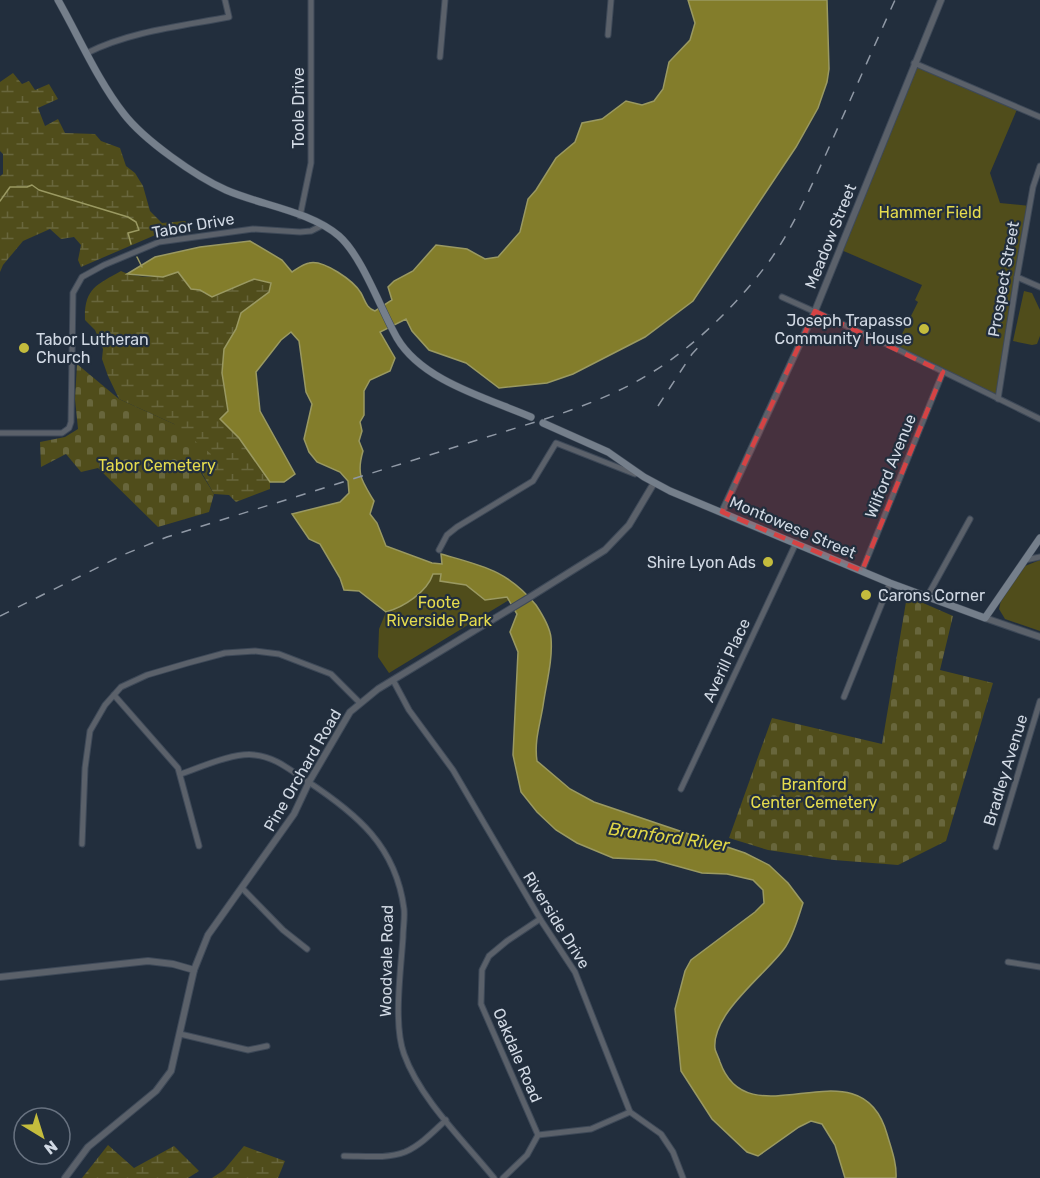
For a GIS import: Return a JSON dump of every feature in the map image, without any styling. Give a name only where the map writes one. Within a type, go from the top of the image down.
[{"type":"main road","points":[[58,0],[125,115],[152,141],[191,169],[226,190],[300,216],[338,235],[350,248],[402,346],[415,361],[432,374],[531,417]]},
{"type":"main road","name":"Montowese Street","points":[[543,423],[608,452],[654,483],[890,583],[985,618]]},
{"type":"main road","points":[[985,618],[1040,538]]},
{"type":"street","points":[[87,52],[147,33],[229,17],[225,0]]},
{"type":"street","name":"Toole Drive","points":[[300,216],[311,163],[311,0]]},
{"type":"street","points":[[440,57],[445,0]]},
{"type":"street","points":[[608,35],[612,0]]},
{"type":"street","name":"Meadow Street","points":[[722,512],[815,310],[941,0]]},
{"type":"street","points":[[914,63],[1040,117]]},
{"type":"street","name":"Prospect Street","points":[[998,399],[1033,188],[1040,166]]},
{"type":"street","name":"Tabor Drive","points":[[0,433],[62,433],[69,428],[71,422],[73,293],[82,278],[104,265],[159,242],[253,229],[311,231],[322,225]]},
{"type":"street","points":[[1017,277],[1040,286]]},
{"type":"street","points":[[782,297],[815,310],[1040,419]]},
{"type":"street","name":"Wilford Avenue","points":[[862,571],[943,372]]},
{"type":"street","points":[[439,550],[447,535],[457,527],[533,481],[556,443],[643,476]]},
{"type":"street","name":"Pine Orchard Road","points":[[65,1178],[88,1147],[156,1091],[171,1071],[194,970],[208,935],[294,814],[309,782],[350,712],[393,680],[605,550],[619,537],[639,511],[654,483]]},
{"type":"street","points":[[927,597],[970,519]]},
{"type":"street","name":"Averill Place","points":[[681,789],[795,543]]},
{"type":"street","points":[[1025,560],[1040,557]]},
{"type":"street","points":[[844,697],[890,583]]},
{"type":"street","name":"Montowese Street","points":[[985,618],[1040,637]]},
{"type":"street","points":[[82,844],[85,768],[90,731],[105,705],[121,687],[147,675],[225,653],[255,651],[279,654],[331,674],[360,703]]},
{"type":"street","name":"Riverside Drive","points":[[393,680],[410,710],[453,771],[540,919],[575,972],[630,1112]]},
{"type":"street","points":[[114,695],[178,768],[199,846]]},
{"type":"street","name":"Bradley Avenue","points":[[996,847],[1040,701]]},
{"type":"street","name":"Woodvale Road","points":[[181,774],[234,757],[252,754],[273,758],[342,804],[383,847],[397,878],[404,910],[399,1031],[404,1054],[420,1087],[494,1178]]},
{"type":"street","points":[[242,888],[283,930],[307,949]]},
{"type":"street","name":"Oakdale Road","points":[[538,1135],[482,1004],[482,970],[489,956],[540,919]]},
{"type":"street","points":[[0,977],[148,961],[173,964],[194,970]]},
{"type":"street","points":[[1008,962],[1040,967]]},
{"type":"street","points":[[180,1034],[248,1050],[267,1046]]},
{"type":"street","points":[[503,1178],[527,1155],[538,1135],[591,1130],[630,1112],[660,1134],[673,1152],[683,1178]]},
{"type":"street","points":[[344,1156],[386,1156],[404,1152],[415,1147],[446,1120]]},
{"type":"highlighted area","points":[[815,311],[943,372],[862,571],[722,512]]},
{"type":"green space","name":"Hammer Field","points":[[914,63],[1018,107],[990,173],[1000,203],[1030,206],[998,399],[895,348],[918,302],[915,300],[922,285],[839,249]]},
{"type":"green space","points":[[13,73],[22,84],[29,81],[35,90],[49,84],[58,99],[38,108],[45,126],[58,119],[65,133],[95,134],[101,141],[120,148],[126,166],[135,173],[143,186],[150,211],[162,223],[185,221],[193,230],[160,233],[81,267],[78,260],[81,245],[74,237],[61,239],[50,229],[23,241],[0,272],[0,176],[3,174],[3,154],[0,151],[0,82]]},
{"type":"green space","points":[[121,271],[150,277],[178,272],[191,289],[200,290],[205,294],[254,279],[271,283],[269,292],[241,313],[236,329],[224,349],[222,373],[228,411],[221,419],[239,438],[270,482],[270,489],[236,502],[229,495],[214,494],[174,424],[119,399],[102,359],[103,349],[95,330],[85,320],[85,310],[93,289]]},
{"type":"green space","points":[[1024,291],[1032,293],[1040,310],[1040,336],[1037,344],[1032,345],[1013,341]]},
{"type":"green space","name":"Tabor Cemetery","points":[[77,364],[119,399],[174,424],[211,454],[211,463],[201,473],[214,494],[209,512],[158,527],[98,468],[81,472],[66,454],[41,467],[40,442],[65,437],[78,429],[75,399]]},
{"type":"green space","points":[[1040,560],[1040,631],[1005,619],[999,609],[1001,600],[1025,566]]},
{"type":"green space","name":"Foote Riverside Park","points":[[433,574],[442,574],[440,580],[466,585],[485,600],[507,597],[509,600],[389,673],[378,657],[379,629],[386,612],[414,598],[426,587]]},
{"type":"green space","name":"Branford Center Cemetery","points":[[907,596],[953,616],[940,670],[993,683],[946,841],[898,865],[834,860],[768,850],[729,838],[772,718],[882,744]]},
{"type":"green space","points":[[108,1145],[134,1168],[174,1146],[199,1171],[188,1178],[82,1178]]},
{"type":"green space","points":[[244,1146],[285,1161],[278,1178],[212,1178],[224,1170]]},
{"type":"water","name":"Branford River","points":[[688,0],[827,0],[829,69],[818,108],[796,147],[693,301],[645,337],[573,374],[547,383],[499,388],[466,363],[429,350],[412,331],[406,319],[380,332],[395,358],[390,371],[370,380],[364,391],[364,415],[360,422],[362,431],[359,441],[363,451],[360,466],[361,478],[374,501],[370,514],[377,523],[386,546],[432,563],[442,564],[441,554],[493,571],[515,584],[541,612],[549,629],[551,655],[537,740],[537,761],[570,789],[594,802],[745,853],[769,865],[788,883],[803,903],[793,933],[784,949],[741,996],[721,1022],[716,1036],[715,1051],[734,1085],[755,1094],[778,1096],[830,1091],[854,1094],[873,1107],[887,1134],[895,1161],[896,1178],[845,1178],[835,1145],[822,1124],[811,1121],[799,1127],[758,1156],[747,1152],[712,1119],[681,1071],[675,1009],[685,971],[691,960],[755,912],[764,903],[763,890],[753,880],[727,874],[702,873],[655,860],[613,858],[577,843],[556,830],[537,812],[521,792],[513,755],[518,652],[510,632],[517,614],[507,597],[485,600],[466,585],[440,581],[441,574],[433,574],[426,587],[414,598],[386,612],[359,591],[344,590],[340,578],[320,544],[309,539],[292,514],[340,502],[349,493],[348,481],[340,472],[317,462],[309,452],[304,439],[312,404],[306,392],[299,341],[291,332],[281,340],[256,372],[260,411],[295,474],[284,482],[270,482],[239,438],[220,419],[228,411],[222,373],[224,349],[236,329],[241,313],[269,292],[271,283],[254,279],[212,297],[200,290],[191,289],[178,272],[163,277],[127,274],[155,257],[200,247],[250,241],[282,260],[292,272],[302,265],[315,263],[338,272],[357,288],[368,306],[375,311],[392,300],[388,287],[394,281],[413,271],[436,245],[467,249],[485,259],[498,257],[520,232],[528,199],[556,158],[575,142],[582,123],[602,119],[626,101],[642,105],[654,101],[663,89],[669,62],[690,40],[695,23]]},
{"type":"waterway","points":[[0,201],[10,187],[32,185],[39,190],[128,217],[136,222],[139,230],[128,233],[131,244]]},
{"type":"waterway","points":[[137,257],[142,267]]},
{"type":"railway","points":[[0,616],[125,554],[167,537],[558,415],[618,391],[668,362],[722,316],[754,281],[777,250],[807,196],[895,0]]},
{"type":"railway","points":[[658,406],[692,354],[702,343]]},
{"type":"place","name":"Joseph Trapasso Community House","points":[[924,329]]},
{"type":"place","name":"Tabor Lutheran Church","points":[[24,348]]},
{"type":"place","name":"Shire Lyon Ads","points":[[768,562]]},
{"type":"place","name":"Carons Corner","points":[[866,595]]}]
